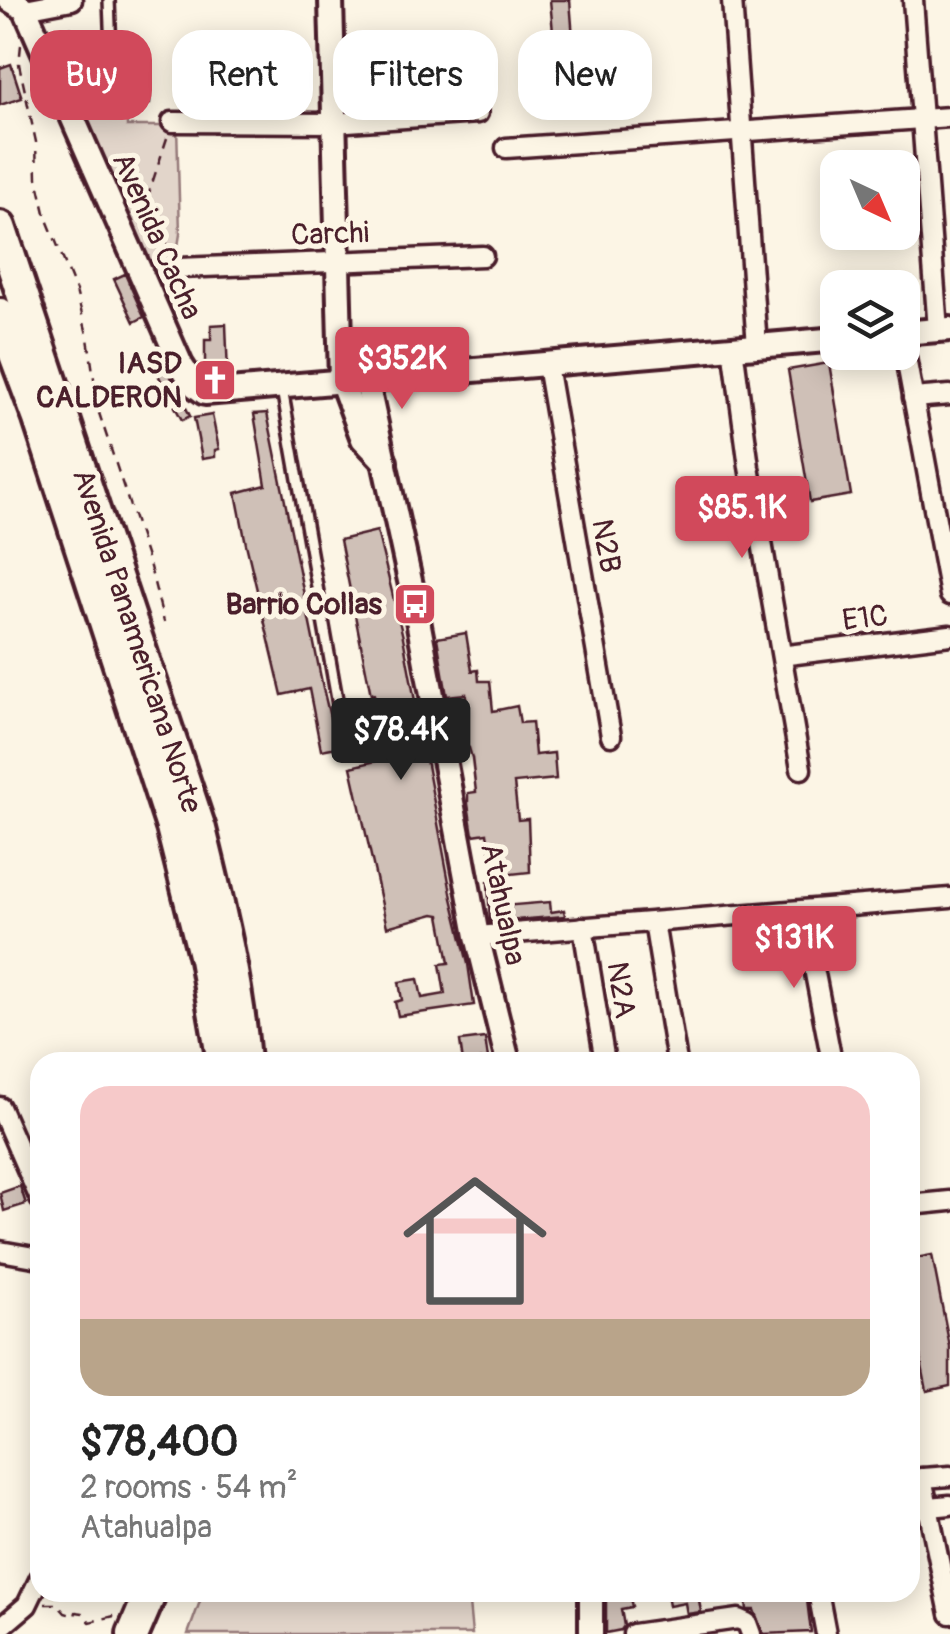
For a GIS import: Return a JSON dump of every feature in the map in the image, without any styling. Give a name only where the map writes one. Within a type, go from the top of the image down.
[{"type":"highway","name":"Avenida Panamericana Norte","points":[[0,226],[200,830],[222,918],[243,1052]]},
{"type":"highway","name":"Avenida Panamericana Norte","points":[[0,314],[39,419],[172,827],[205,959],[221,1052]]},
{"type":"highway","points":[[142,1630],[149,1602]]},
{"type":"highway","points":[[142,1630],[164,1602]]},
{"type":"street","points":[[18,4],[72,0]]},
{"type":"street","name":"Atahualpa","points":[[331,0],[341,380],[363,439],[386,462]]},
{"type":"street","points":[[732,0],[740,130],[749,467],[801,769]]},
{"type":"street","points":[[913,0],[944,330]]},
{"type":"street","name":"Avenida Cacha","points":[[18,4],[187,376],[207,393],[820,340]]},
{"type":"street","points":[[506,148],[950,116]]},
{"type":"street","points":[[172,122],[376,120]]},
{"type":"street","name":"Carchi","points":[[179,268],[483,256]]},
{"type":"street","name":"N2B","points":[[547,365],[611,736]]},
{"type":"street","points":[[908,370],[950,595]]},
{"type":"street","name":"Atahualpa","points":[[366,378],[386,462],[477,936],[506,1052]]},
{"type":"street","points":[[913,398],[950,397]]},
{"type":"street","name":"E1C","points":[[788,656],[950,635]]},
{"type":"street","points":[[477,936],[950,898]]},
{"type":"street","points":[[804,911],[830,1052]]},
{"type":"street","points":[[654,922],[676,1052]]},
{"type":"street","name":"N2A","points":[[583,927],[603,1052]]},
{"type":"street","points":[[0,1106],[30,1176]]},
{"type":"street","points":[[920,1203],[950,1201]]},
{"type":"street","points":[[0,1252],[30,1256]]},
{"type":"street","points":[[920,1476],[950,1476]]},
{"type":"street","points":[[920,1508],[950,1505]]},
{"type":"street","points":[[920,1511],[949,1602]]},
{"type":"street","points":[[0,1628],[30,1599]]},
{"type":"street","points":[[591,1602],[591,1634]]},
{"type":"street","points":[[820,1602],[826,1634]]},
{"type":"street","points":[[632,1634],[738,1619],[747,1623],[751,1634]]},
{"type":"lane","points":[[109,0],[111,30]]},
{"type":"lane","points":[[281,386],[346,750]]},
{"type":"path","points":[[21,45],[19,64],[36,142],[37,178],[46,218],[76,291],[104,428],[164,622]]},
{"type":"path","points":[[172,122],[146,202],[179,268]]},
{"type":"path","points":[[27,1605],[57,1604],[65,1613],[83,1613],[90,1622],[113,1614],[142,1630]]},
{"type":"shaded area","points":[[77,120],[177,126],[180,234],[176,259],[142,267]]},
{"type":"shaded area","points":[[200,1602],[469,1602],[472,1634],[188,1634]]},
{"type":"building","points":[[550,0],[570,0],[572,30],[553,30]]},
{"type":"building","points":[[11,64],[22,98],[0,105],[0,68]]},
{"type":"building","points":[[125,274],[144,317],[134,322],[114,279]]},
{"type":"building","points":[[226,324],[228,376],[210,377],[205,366],[205,340],[211,340],[211,325]]},
{"type":"building","points":[[160,354],[190,416],[182,420],[154,367],[158,365],[154,356]]},
{"type":"building","points":[[820,365],[820,370],[830,370],[851,495],[810,502],[788,370]]},
{"type":"building","points":[[267,413],[337,747],[321,750],[309,689],[282,695],[236,493],[266,485],[254,414]]},
{"type":"building","points":[[212,415],[219,449],[215,450],[215,457],[202,459],[194,418]]},
{"type":"building","points":[[377,531],[403,637],[474,1005],[398,1016],[395,1002],[402,1000],[399,982],[418,979],[422,998],[445,994],[440,964],[449,963],[440,915],[387,927],[351,767],[384,759],[340,540]]},
{"type":"building","points":[[466,633],[472,671],[478,670],[479,681],[490,681],[493,711],[517,706],[520,723],[532,722],[535,755],[554,753],[556,779],[514,783],[518,820],[528,819],[530,872],[493,876],[487,833],[473,835],[468,804],[468,793],[476,792],[472,758],[469,748],[457,750],[454,730],[467,723],[466,694],[447,696],[437,638]]},
{"type":"building","points":[[502,881],[503,906],[550,902],[551,912],[564,910],[565,916],[490,922],[488,882]]},
{"type":"building","points":[[485,1038],[487,1052],[462,1052],[460,1041]]},
{"type":"building","points":[[20,1186],[26,1204],[4,1211],[0,1193]]},
{"type":"building","points":[[932,1255],[950,1347],[950,1386],[927,1391],[920,1356],[920,1257]]},
{"type":"building","points":[[606,1602],[631,1602],[632,1607],[621,1609],[621,1630],[606,1633]]},
{"type":"building","points":[[668,1602],[699,1602],[701,1612],[687,1614],[685,1603],[669,1606]]},
{"type":"building","points":[[746,1602],[807,1602],[811,1632],[763,1634],[754,1610],[747,1610]]},
{"type":"place","name":"IASD CALDERON","points":[[215,380]]},
{"type":"place","name":"Barrio Collas","points":[[415,604]]}]
